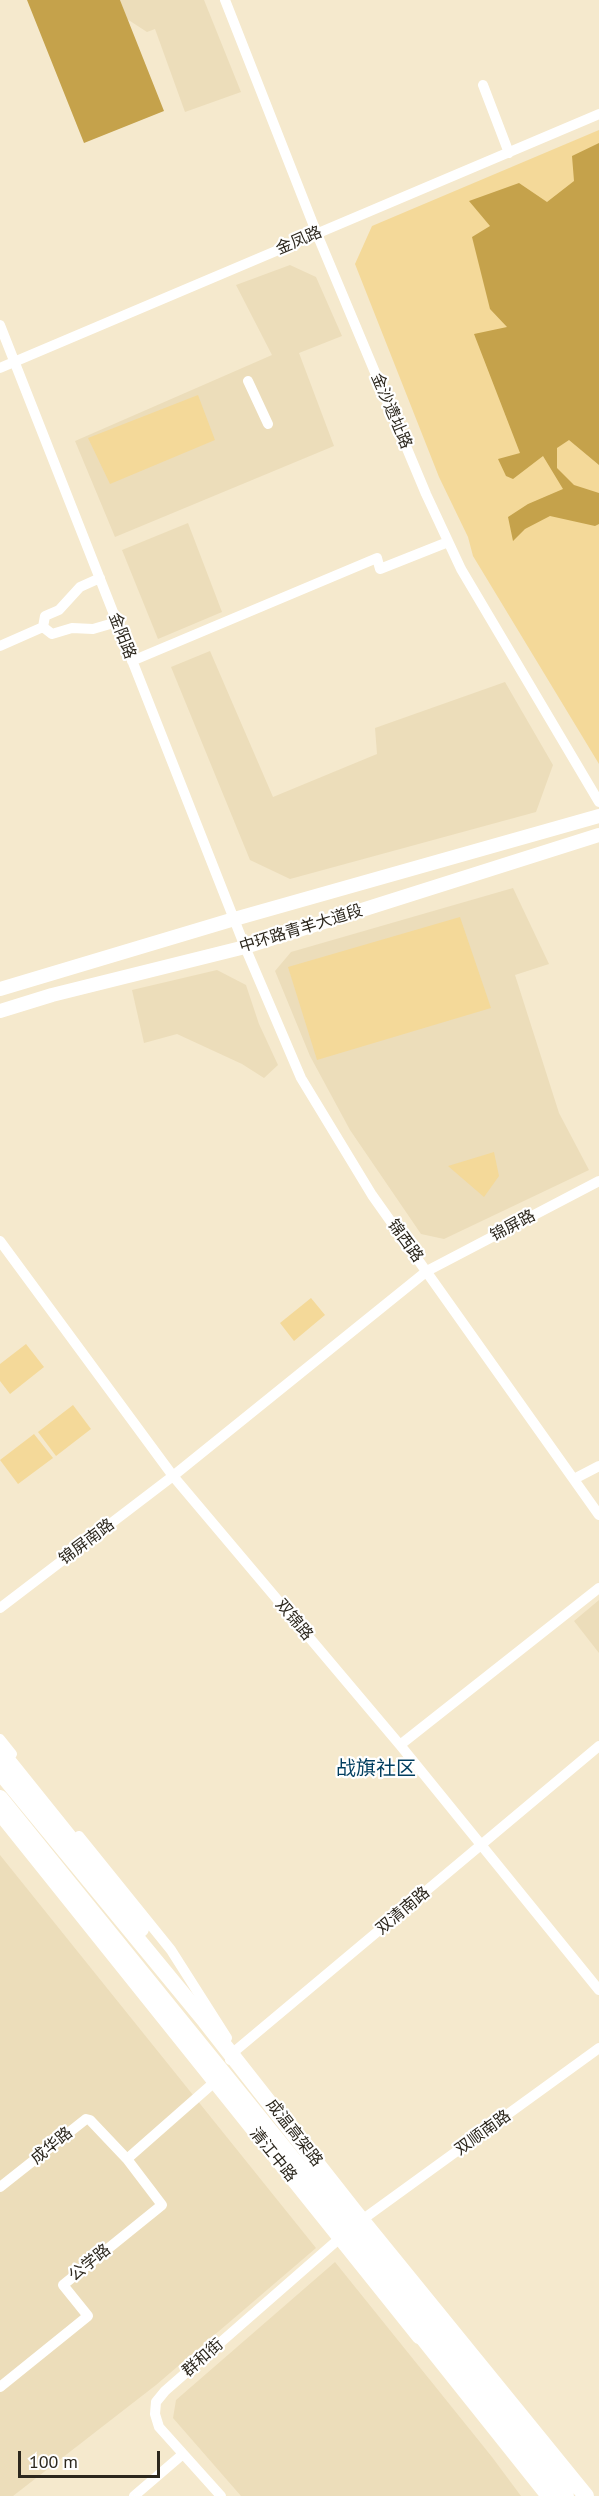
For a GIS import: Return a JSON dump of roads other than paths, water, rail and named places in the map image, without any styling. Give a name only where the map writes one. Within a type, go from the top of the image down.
[{"type":"highway","points":[[0,1751],[122,1903],[205,2021]]},
{"type":"highway","name":"成温高架路","points":[[0,1772],[205,2021],[355,2212],[587,2496]]},
{"type":"highway","name":"成温高架路","points":[[0,1798],[566,2496]]},
{"type":"highway","points":[[332,2206],[358,2256],[516,2453],[547,2496]]},
{"type":"highway","points":[[516,2453],[538,2496]]},
{"type":"main road","name":"中环路青羊大道段","points":[[0,989],[599,816]]},
{"type":"main road","name":"中环路青羊大道段","points":[[0,1011],[52,995],[245,947],[599,835]]},
{"type":"main road","points":[[0,1762],[235,2051],[587,2496]]},
{"type":"main road","name":"清江中路","points":[[0,1814],[547,2496]]},
{"type":"street","name":"金沙遗址路","points":[[225,0],[317,234],[448,542],[479,602],[599,802]]},
{"type":"street","points":[[483,85],[509,153]]},
{"type":"street","name":"金凤路","points":[[0,368],[599,114]]},
{"type":"street","name":"金阳路","points":[[0,325],[245,947]]},
{"type":"street","points":[[248,381],[268,424]]},
{"type":"street","points":[[132,661],[377,558],[380,568],[448,542]]},
{"type":"street","points":[[43,627],[45,616],[59,610],[80,587],[100,578]]},
{"type":"street","points":[[43,627],[52,634],[72,628],[93,628],[117,622]]},
{"type":"street","points":[[0,646],[43,627]]},
{"type":"street","name":"锦西路","points":[[245,947],[301,1078],[372,1195],[599,1515]]},
{"type":"street","name":"锦屏路","points":[[174,1476],[427,1271],[599,1180]]},
{"type":"street","name":"双锦路","points":[[0,1241],[174,1476],[400,1745],[599,1990]]},
{"type":"street","points":[[574,1479],[599,1466]]},
{"type":"street","name":"锦屏南路","points":[[0,1608],[174,1476]]},
{"type":"street","points":[[400,1745],[599,1588]]},
{"type":"street","points":[[0,1739],[171,1950],[235,2051]]},
{"type":"street","name":"双清南路","points":[[127,2160],[216,2083],[235,2051],[599,1746]]},
{"type":"street","name":"双顺南路","points":[[366,2217],[599,2048]]},
{"type":"street","name":"成华路","points":[[0,2187],[86,2119],[90,2120],[127,2160]]},
{"type":"street","name":"公学路","points":[[0,2387],[88,2316],[63,2285],[162,2205],[127,2160]]},
{"type":"street","name":"群和街","points":[[221,2496],[159,2427],[155,2414],[156,2402],[165,2391],[340,2238]]},
{"type":"street","points":[[134,2496],[183,2454]]},
{"type":"district","name":"战旗社区","points":[[376,1769]]}]
